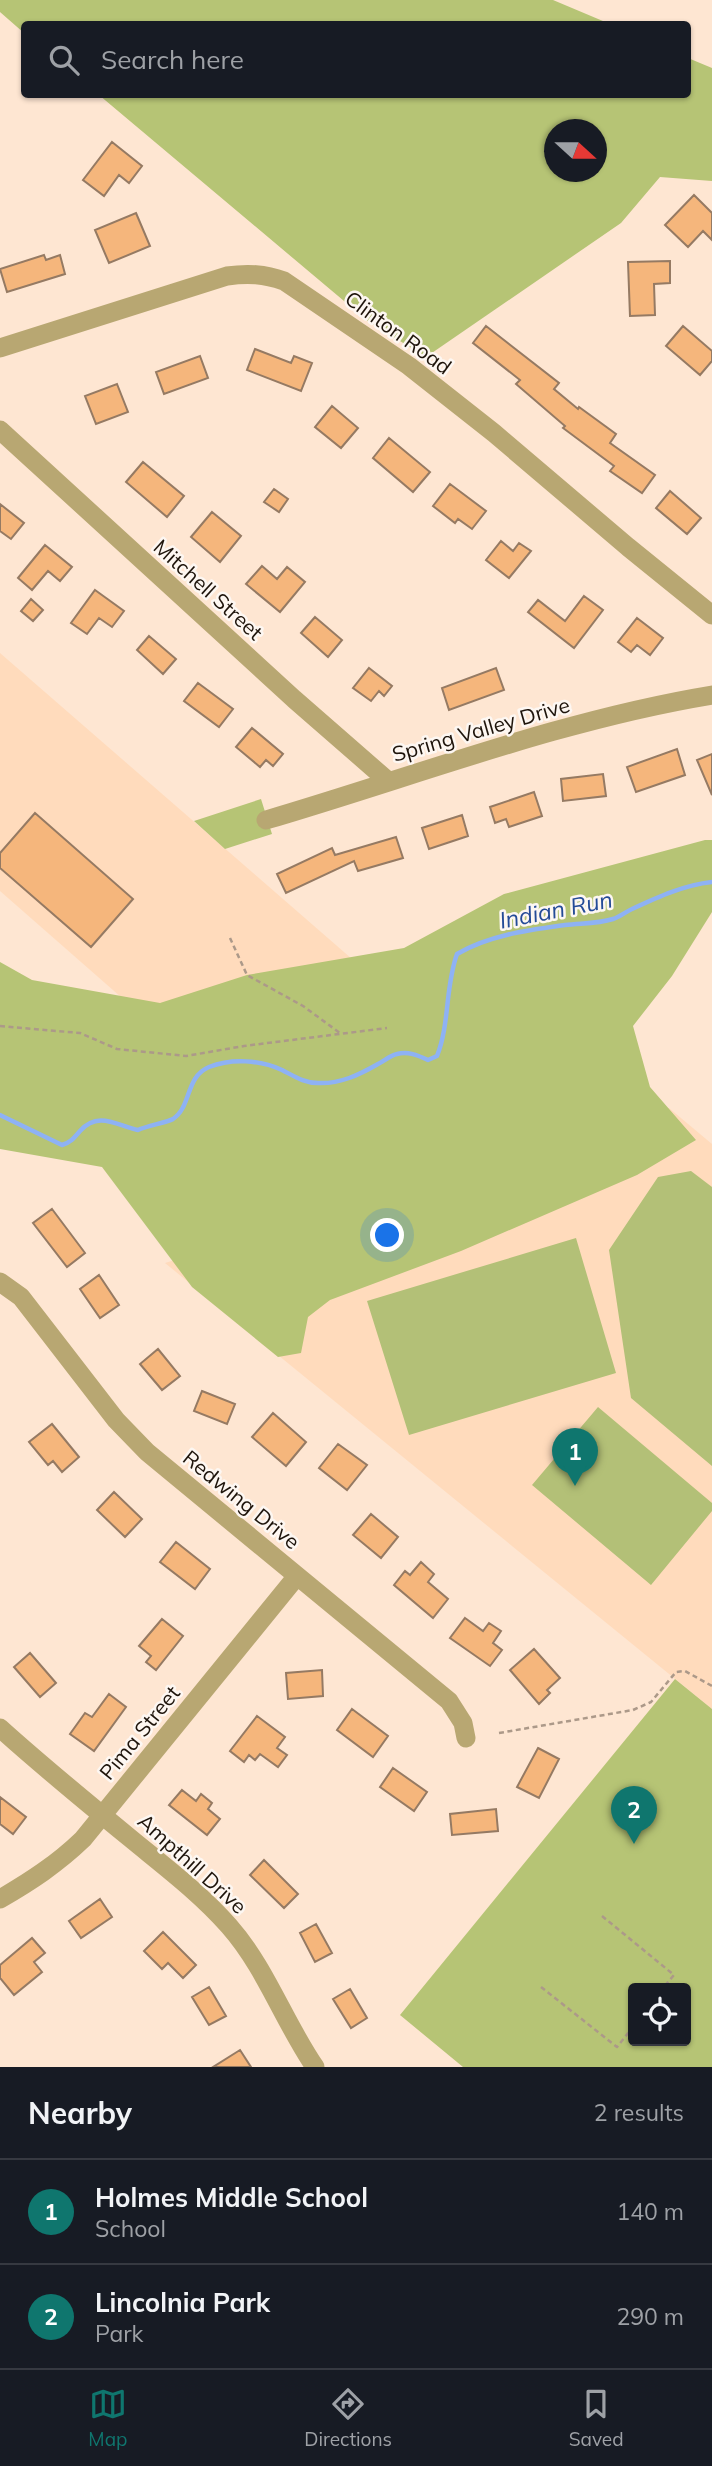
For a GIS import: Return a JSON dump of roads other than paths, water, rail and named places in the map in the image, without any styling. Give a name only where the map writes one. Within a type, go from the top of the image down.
[{"type":"street","name":"Clinton Road","points":[[0,348],[227,276],[248,273],[284,281],[409,366],[494,433],[712,615]]},
{"type":"street","name":"Mitchell Street","points":[[0,430],[283,690],[388,781]]},
{"type":"street","name":"Spring Valley Drive","points":[[266,820],[561,729],[712,695]]},
{"type":"street","name":"Redwing Drive","points":[[0,1282],[21,1297],[130,1436],[178,1479],[449,1701],[463,1723],[466,1738]]},
{"type":"street","name":"Pima Street","points":[[0,1899],[59,1862],[82,1839],[298,1576]]},
{"type":"street","name":"Ampthill Drive","points":[[0,1728],[182,1881],[230,1927],[246,1948],[315,2067]]},
{"type":"waterway","name":"Indian Run","points":[[0,1115],[62,1145],[94,1122],[108,1121],[138,1130],[173,1119],[183,1107],[196,1078],[201,1072],[218,1064],[255,1062],[308,1082],[326,1083],[356,1075],[401,1053],[428,1060],[437,1056],[441,1043],[457,954],[482,942],[510,934],[613,919],[671,892],[712,882]]},
{"type":"place","name":"Holmes Middle School","points":[[575,1486]]},
{"type":"place","name":"Lincolnia Park","points":[[634,1844]]}]
